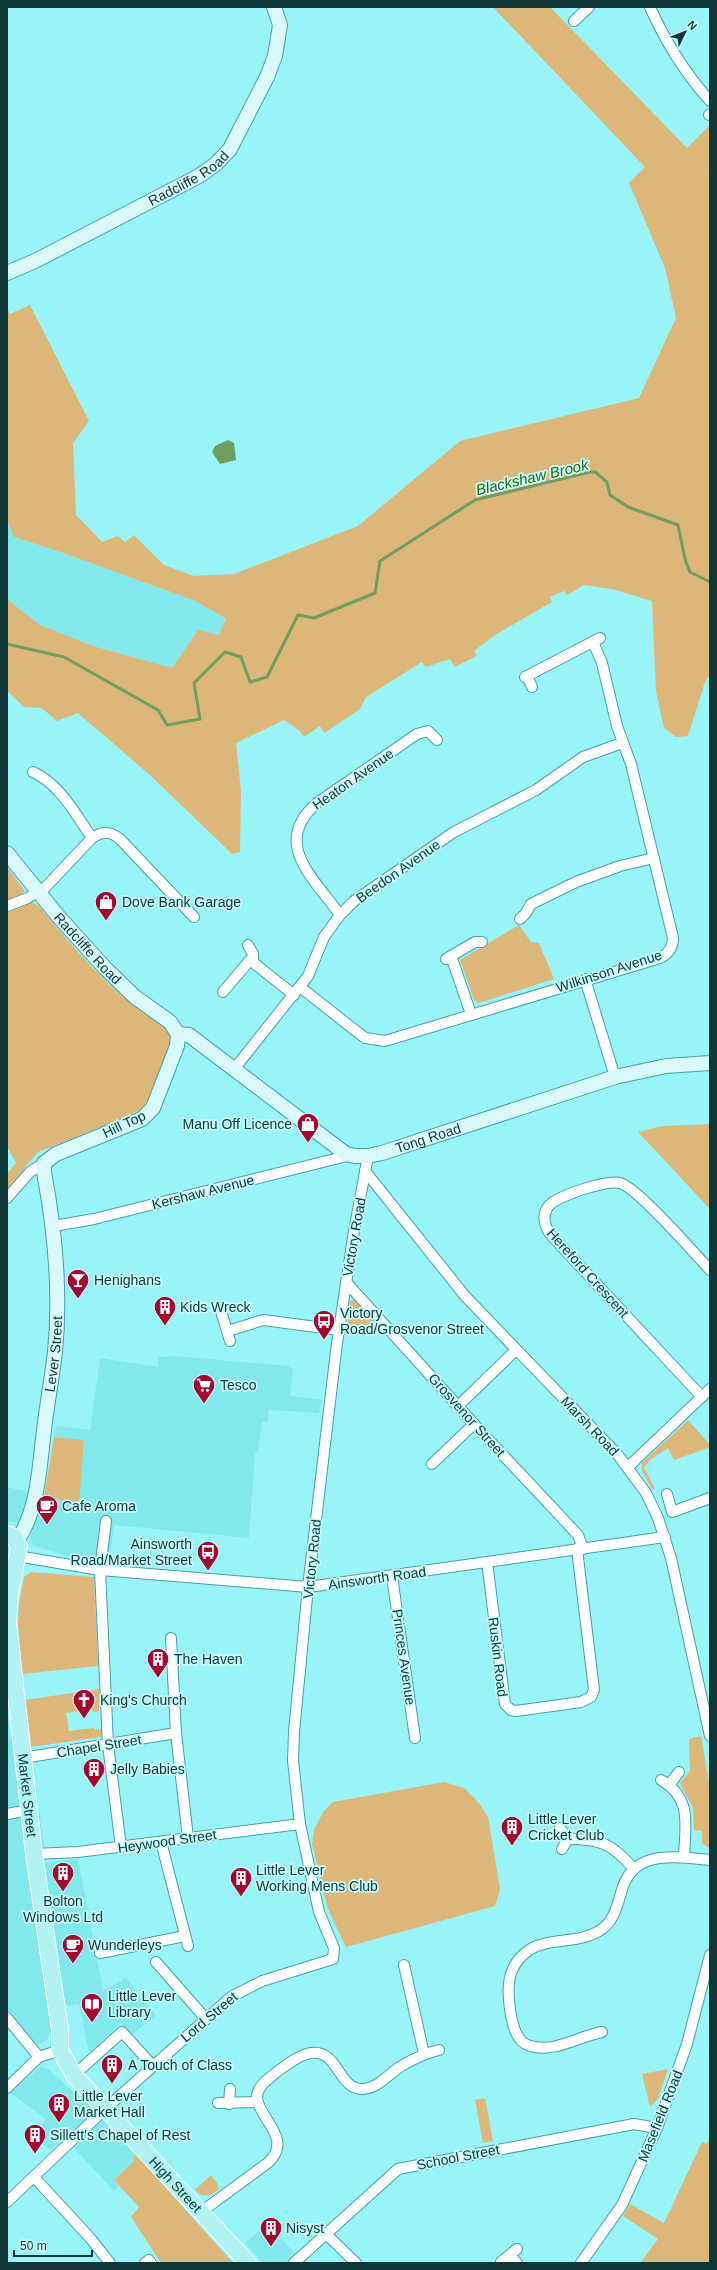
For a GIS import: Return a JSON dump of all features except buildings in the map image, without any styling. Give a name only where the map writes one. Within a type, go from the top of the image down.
[{"type":"main road","name":"Radcliffe Road","points":[[7,273],[36,261],[178,187],[216,164],[230,150],[267,77],[275,56],[280,25],[274,7]]},
{"type":"main road","name":"Radcliffe Road","points":[[7,853],[105,968],[135,997],[170,1022],[178,1034]]},
{"type":"main road","name":"Tong Road","points":[[178,1034],[189,1035],[346,1154],[368,1156],[615,1077],[666,1066],[710,1063]]},
{"type":"main road","name":"Hill Top","points":[[44,1163],[56,1154],[142,1119],[149,1114],[153,1108],[177,1046],[178,1034]]},
{"type":"main road","name":"Lever Street","points":[[14,1543],[24,1530],[34,1503],[40,1469],[54,1352],[57,1299],[54,1226],[44,1172],[44,1163]]},
{"type":"main road","name":"Market Street","points":[[14,1543],[8,1623],[34,1854],[60,2030],[60,2050]]},
{"type":"main road","name":"High Street","points":[[60,2050],[74,2075],[248,2263]]},
{"type":"street","points":[[576,14],[589,7]]},
{"type":"street","points":[[650,7],[670,46],[688,74],[710,101]]},
{"type":"street","name":"Wilkinson Avenue","points":[[300,987],[365,1038],[375,1041],[385,1041],[586,978],[660,958],[672,947],[673,938],[654,858],[631,764],[622,743],[597,640],[526,677],[532,687]]},
{"type":"street","name":"Heaton Avenue","points":[[340,914],[297,851],[298,827],[305,814],[317,803],[424,730],[428,731],[437,740]]},
{"type":"street","name":"Beedon Avenue","points":[[234,1068],[294,996],[310,974],[324,937],[340,914],[354,901],[454,832],[536,790],[583,757],[622,743]]},
{"type":"street","points":[[33,772],[46,778],[60,793],[92,838]]},
{"type":"street","points":[[7,906],[39,892],[92,838],[106,832],[114,834],[194,916]]},
{"type":"street","points":[[520,919],[526,913],[531,904],[576,882],[620,866],[654,858]]},
{"type":"street","points":[[471,1014],[448,958],[475,942],[482,942]]},
{"type":"street","points":[[248,945],[254,954],[253,961]]},
{"type":"street","points":[[223,992],[248,961],[253,961],[294,996]]},
{"type":"street","points":[[586,978],[615,1077]]},
{"type":"street","name":"Kershaw Avenue","points":[[54,1226],[94,1219],[351,1155]]},
{"type":"street","name":"Victory Road","points":[[333,1959],[334,1948],[319,1912],[300,1824],[293,1761],[308,1587],[339,1330],[368,1156]]},
{"type":"street","points":[[7,1198],[30,1172],[44,1163]]},
{"type":"street","name":"Marsh Road","points":[[366,1171],[465,1296],[628,1466],[646,1493],[665,1537],[678,1586],[710,1736]]},
{"type":"street","name":"Hereford Crescent","points":[[702,1397],[550,1234],[544,1222],[546,1211],[549,1206],[560,1199],[602,1184],[621,1183],[637,1193],[710,1270]]},
{"type":"street","name":"Grosvenor Street","points":[[346,1282],[474,1424],[578,1535],[580,1549]]},
{"type":"street","points":[[220,1308],[229,1336],[262,1320],[339,1330]]},
{"type":"street","points":[[458,1406],[516,1350]]},
{"type":"street","points":[[628,1466],[710,1389]]},
{"type":"street","points":[[432,1464],[474,1424]]},
{"type":"street","points":[[667,1494],[672,1512],[710,1498]]},
{"type":"street","points":[[106,1522],[100,1570],[108,1746],[121,1847]]},
{"type":"street","name":"Ainsworth Road","points":[[14,1543],[100,1570],[308,1587],[665,1537]]},
{"type":"street","name":"Ruskin Road","points":[[487,1562],[505,1704],[511,1710],[516,1711],[581,1702],[591,1697],[594,1690],[580,1549]]},
{"type":"street","name":"Princes Avenue","points":[[392,1576],[415,1738]]},
{"type":"street","points":[[171,1638],[176,1733],[188,1838]]},
{"type":"street","name":"Chapel Street","points":[[23,1758],[108,1746],[176,1733]]},
{"type":"street","points":[[679,1772],[665,1782],[677,1792],[686,1811],[684,1858]]},
{"type":"street","points":[[7,1814],[29,1810]]},
{"type":"street","name":"Heywood Street","points":[[34,1854],[121,1847],[300,1824]]},
{"type":"street","points":[[560,1828],[568,1839],[603,1842],[616,1850],[634,1869]]},
{"type":"street","points":[[562,1849],[568,1839]]},
{"type":"street","points":[[100,1953],[187,1941],[161,1842]]},
{"type":"street","points":[[602,2032],[588,2029],[561,2045],[536,2047],[526,2044],[519,2039],[515,2031],[509,1996],[509,1979],[516,1962],[530,1950],[545,1944],[587,1937],[600,1930],[616,1911],[625,1882],[634,1869],[656,1857],[710,1860]]},
{"type":"street","name":"Masefield Road","points":[[581,2263],[622,2205],[657,2128],[687,2044],[710,1956]]},
{"type":"street","name":"Lord Street","points":[[7,2202],[105,2109],[231,1997],[248,1987],[333,1959]]},
{"type":"street","points":[[156,1962],[168,1968],[206,2019]]},
{"type":"street","points":[[404,1965],[424,2054]]},
{"type":"street","points":[[7,2018],[39,2057]]},
{"type":"street","points":[[74,2075],[122,2032],[153,2066]]},
{"type":"street","points":[[7,2088],[39,2057],[60,2050]]},
{"type":"street","points":[[201,2212],[269,2162],[277,2152],[278,2142],[276,2135],[260,2110],[257,2102],[258,2092],[263,2083],[302,2056],[311,2052],[321,2054],[329,2058],[345,2080],[354,2088],[362,2089],[372,2086],[402,2065],[424,2054],[439,2050]]},
{"type":"street","points":[[229,2104],[230,2089]]},
{"type":"street","points":[[218,2103],[229,2104],[257,2102]]},
{"type":"street","name":"School Street","points":[[294,2263],[398,2168],[634,2124],[657,2128]]},
{"type":"street","points":[[34,2177],[91,2239],[110,2263]]},
{"type":"street","points":[[326,2234],[356,2263]]},
{"type":"street","points":[[501,2262],[513,2252],[517,2263]]},
{"type":"shaded area","points":[[493,7],[550,7],[687,148],[710,125],[710,167],[708,170],[710,173],[710,674],[705,682],[688,736],[676,737],[664,728],[656,692],[652,601],[612,589],[584,585],[567,595],[564,591],[550,597],[552,602],[495,635],[474,651],[477,656],[455,667],[450,659],[426,667],[422,662],[366,697],[360,709],[324,733],[320,726],[304,737],[300,731],[284,720],[236,743],[241,791],[240,852],[232,854],[151,776],[78,713],[57,721],[42,708],[24,707],[7,691],[7,599],[40,625],[93,646],[172,668],[198,630],[219,635],[226,618],[193,600],[55,550],[14,537],[7,520],[7,308],[10,314],[30,305],[89,421],[73,443],[76,515],[102,542],[118,536],[125,542],[134,535],[164,565],[194,576],[234,574],[358,526],[460,441],[639,398],[676,318],[665,268],[629,183],[645,167]]},
{"type":"shaded area","points":[[228,440],[234,443],[236,460],[220,464],[212,452],[215,446]]},
{"type":"shaded area","points":[[7,520],[14,537],[55,550],[193,600],[226,617],[219,635],[198,630],[172,668],[93,646],[40,625],[7,599]]},
{"type":"shaded area","points":[[7,867],[24,890],[23,897],[7,901]]},
{"type":"shaded area","points":[[31,903],[38,905],[82,957],[106,981],[131,1003],[155,1018],[166,1027],[171,1039],[171,1045],[162,1070],[148,1101],[143,1108],[131,1115],[38,1152],[7,1189],[7,1174],[16,1163],[7,1146],[7,912]]},
{"type":"shaded area","points":[[519,925],[531,942],[539,943],[554,979],[479,1003],[474,1000],[460,960]]},
{"type":"shaded area","points":[[710,1124],[710,1209],[638,1132],[662,1126]]},
{"type":"shaded area","points":[[355,1300],[377,1325],[347,1330],[350,1302]]},
{"type":"shaded area","points":[[175,1356],[288,1366],[293,1370],[290,1396],[322,1400],[319,1413],[269,1410],[268,1422],[262,1422],[258,1452],[255,1453],[249,1538],[114,1525],[110,1558],[89,1559],[66,1556],[33,1545],[30,1538],[44,1497],[78,1503],[84,1440],[54,1437],[55,1426],[90,1430],[100,1358],[158,1367],[159,1357]]},
{"type":"shaded area","points":[[688,1420],[710,1445],[710,1447],[674,1460],[668,1448],[651,1459],[644,1467],[655,1489],[652,1489],[642,1471],[642,1463]]},
{"type":"shaded area","points":[[54,1437],[84,1440],[79,1503],[44,1497]]},
{"type":"shaded area","points":[[7,1487],[28,1492],[21,1524],[7,1521]]},
{"type":"shaded area","points":[[31,1572],[94,1577],[98,1666],[22,1674],[18,1623],[19,1604],[24,1577]]},
{"type":"shaded area","points":[[99,1689],[99,1711],[93,1712],[92,1709],[66,1713],[69,1731],[94,1728],[95,1730],[102,1729],[101,1737],[30,1747],[25,1700]]},
{"type":"shaded area","points":[[7,1710],[10,1737],[29,1734],[46,1863],[78,1859],[103,1991],[126,1978],[156,2015],[132,2035],[121,2023],[89,2052],[79,2004],[49,2008],[51,2030],[47,2040],[27,2050],[7,2025]]},
{"type":"shaded area","points":[[701,1736],[710,1789],[709,1848],[702,1843],[702,1831],[694,1830],[693,1808],[680,1783],[690,1771],[689,1739]]},
{"type":"shaded area","points":[[444,1782],[464,1788],[479,1803],[488,1817],[500,1890],[495,1906],[346,1947],[328,1909],[312,1844],[314,1830],[323,1812],[333,1802]]},
{"type":"shaded area","points":[[40,2067],[47,2068],[105,2120],[136,2154],[133,2157],[134,2160],[114,2180],[118,2187],[114,2191],[64,2137],[50,2150],[34,2134],[46,2119],[11,2093]]},
{"type":"shaded area","points":[[668,2069],[658,2099],[650,2107],[642,2074]]},
{"type":"shaded area","points":[[485,2098],[493,2141],[483,2143],[475,2100]]},
{"type":"shaded area","points":[[710,2136],[710,2263],[640,2263],[658,2239],[623,2216],[630,2204],[664,2223],[702,2142],[707,2144]]},
{"type":"shaded area","points":[[136,2154],[233,2263],[161,2263],[131,2217],[139,2207],[114,2180],[134,2161],[133,2157]]},
{"type":"shaded area","points":[[211,2175],[217,2183],[219,2189],[213,2194],[207,2196],[198,2193],[195,2190]]},
{"type":"shaded area","points":[[267,2224],[306,2263],[263,2263],[245,2243]]},
{"type":"waterway","name":"Blackshaw Brook","points":[[7,644],[64,657],[158,710],[167,725],[200,719],[194,683],[225,652],[241,657],[250,682],[267,677],[298,615],[314,618],[375,593],[380,561],[475,500],[590,472],[595,472],[607,482],[610,495],[628,507],[678,525],[685,559],[690,572],[710,582]]},
{"type":"place","name":"Dove Bank Garage","points":[[106,922]]},
{"type":"place","name":"Manu Off Licence","points":[[308,1144]]},
{"type":"place","name":"Henighans","points":[[78,1300]]},
{"type":"place","name":"Kids Wreck","points":[[165,1326]]},
{"type":"place","name":"Victory Road/Grosvenor Street","points":[[324,1340]]},
{"type":"place","name":"Tesco","points":[[204,1404]]},
{"type":"place","name":"Cafe Aroma","points":[[47,1526]]},
{"type":"place","name":"Ainsworth Road/Market Street","points":[[208,1572]]},
{"type":"place","name":"The Haven","points":[[158,1678]]},
{"type":"place","name":"King's Church","points":[[84,1720]]},
{"type":"place","name":"Jelly Babies","points":[[94,1788]]},
{"type":"place","name":"Little Lever Cricket Club","points":[[512,1846]]},
{"type":"place","name":"Bolton Windows Ltd","points":[[63,1892]]},
{"type":"place","name":"Little Lever Working Mens Club","points":[[241,1898]]},
{"type":"place","name":"Wunderleys","points":[[73,1964]]},
{"type":"place","name":"Little Lever Library","points":[[92,2024]]},
{"type":"place","name":"A Touch of Class","points":[[112,2084]]},
{"type":"place","name":"Little Lever Market Hall","points":[[59,2124]]},
{"type":"place","name":"Sillett's Chapel of Rest","points":[[35,2154]]},
{"type":"place","name":"Nisyst","points":[[271,2248]]}]
